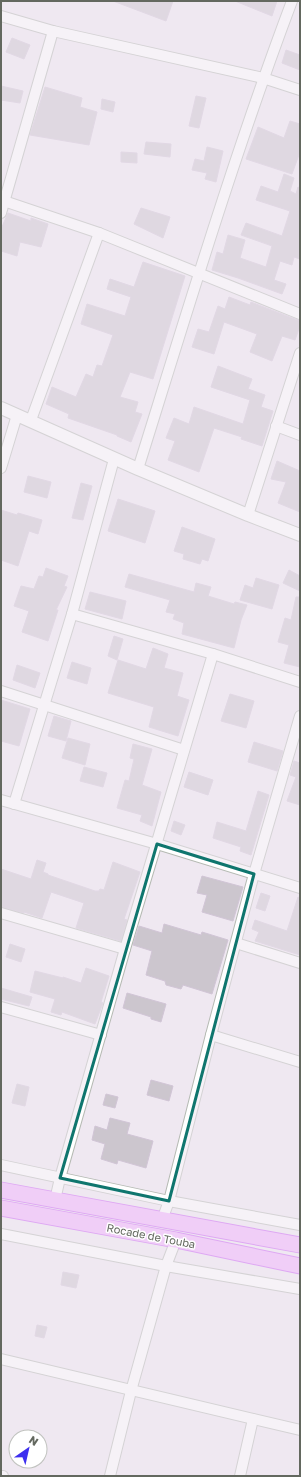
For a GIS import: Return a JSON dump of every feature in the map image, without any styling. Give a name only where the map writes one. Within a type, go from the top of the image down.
[{"type":"main road","name":"Rocade de Touba","points":[[1,1190],[300,1245]]},
{"type":"main road","name":"Rocade de Touba","points":[[1,1208],[176,1240],[300,1266]]},
{"type":"street","points":[[138,469],[199,273],[263,78],[292,1]]},
{"type":"street","points":[[1,16],[53,30],[263,78],[300,90]]},
{"type":"street","points":[[1,214],[3,200],[53,30]]},
{"type":"street","points":[[3,200],[99,233],[300,314]]},
{"type":"street","points":[[30,420],[99,233]]},
{"type":"street","points":[[248,515],[300,353]]},
{"type":"street","points":[[1,408],[114,459],[300,535]]},
{"type":"street","points":[[1,468],[17,415]]},
{"type":"street","points":[[276,426],[300,435]]},
{"type":"street","points":[[14,804],[72,614],[114,459]]},
{"type":"street","points":[[72,614],[213,654],[300,682]]},
{"type":"street","points":[[55,1200],[125,949],[158,844],[213,654]]},
{"type":"street","points":[[1,691],[184,750]]},
{"type":"street","points":[[162,1220],[169,1201],[254,874],[300,716]]},
{"type":"street","points":[[1,800],[158,844],[300,888]]},
{"type":"street","points":[[1,913],[125,949]]},
{"type":"street","points":[[236,943],[300,963]]},
{"type":"street","points":[[1,1007],[101,1035]]},
{"type":"street","points":[[211,1035],[300,1062]]},
{"type":"street","points":[[1,1165],[169,1201],[300,1225]]},
{"type":"street","points":[[1,1234],[166,1266],[300,1289]]},
{"type":"street","points":[[110,1476],[131,1391],[166,1266],[176,1240]]},
{"type":"street","points":[[1,1359],[300,1430]]},
{"type":"street","points":[[240,1476],[253,1419]]},
{"type":"highlighted area","points":[[157,844],[254,874],[169,1201],[60,1178]]},
{"type":"building","points":[[113,1],[173,1],[166,21]]},
{"type":"building","points":[[235,1],[277,1],[272,16]]},
{"type":"building","points":[[12,38],[30,45],[24,59],[6,52]]},
{"type":"building","points":[[286,50],[300,55],[300,70],[282,63]]},
{"type":"building","points":[[1,86],[23,91],[20,103],[1,100]]},
{"type":"building","points":[[45,87],[82,98],[80,107],[97,112],[89,145],[30,135]]},
{"type":"building","points":[[196,96],[206,98],[199,128],[189,126]]},
{"type":"building","points":[[102,99],[115,102],[113,112],[101,109]]},
{"type":"building","points":[[290,121],[300,124],[300,152],[292,174],[246,159],[258,127],[284,138]]},
{"type":"building","points":[[146,142],[171,144],[170,157],[144,154]]},
{"type":"building","points":[[207,147],[223,151],[216,182],[205,179],[207,173],[192,170],[195,159],[204,161]]},
{"type":"building","points":[[121,152],[137,153],[137,163],[121,162]]},
{"type":"building","points":[[284,174],[294,178],[290,191],[296,194],[298,187],[300,188],[300,259],[294,257],[292,265],[280,261],[274,280],[286,284],[282,294],[212,270],[217,252],[223,254],[228,235],[245,240],[240,258],[266,267],[272,246],[241,235],[246,223],[282,236],[290,211],[256,200],[261,186],[278,192]]},
{"type":"building","points":[[141,208],[170,217],[163,238],[134,224]]},
{"type":"building","points":[[8,213],[31,221],[31,218],[48,224],[41,247],[20,242],[17,256],[1,251],[1,229]]},
{"type":"building","points":[[143,262],[185,276],[153,379],[130,372],[120,397],[138,402],[135,412],[142,414],[131,442],[117,435],[68,418],[69,414],[46,404],[52,387],[76,397],[86,374],[93,377],[97,365],[102,366],[113,335],[81,324],[87,304],[125,316],[131,297],[107,289],[110,279],[134,287]]},
{"type":"building","points":[[229,297],[250,305],[251,302],[300,321],[300,326],[295,340],[282,336],[272,361],[250,352],[257,334],[224,322],[214,354],[192,347],[198,329],[209,332],[218,306],[225,309]]},
{"type":"building","points":[[218,366],[252,379],[248,389],[265,395],[261,407],[273,411],[262,446],[241,439],[242,437],[214,428],[199,472],[168,460],[175,441],[166,438],[174,418],[189,424],[194,407],[243,424],[250,400],[211,387]]},
{"type":"building","points":[[277,461],[300,471],[300,512],[278,503],[286,482],[271,479]]},
{"type":"building","points":[[28,476],[51,482],[47,498],[24,492]]},
{"type":"building","points":[[81,483],[92,486],[83,520],[72,518]]},
{"type":"building","points":[[118,499],[155,511],[145,543],[108,531]]},
{"type":"building","points":[[1,510],[42,520],[38,534],[29,531],[18,566],[1,560]]},
{"type":"building","points":[[182,527],[215,539],[208,561],[202,559],[200,564],[183,559],[184,554],[174,551]]},
{"type":"building","points":[[46,568],[68,576],[64,586],[67,587],[56,610],[58,610],[48,641],[22,632],[29,611],[14,606],[21,586],[34,589],[39,576],[43,577]]},
{"type":"building","points":[[289,570],[300,576],[300,591],[283,583]]},
{"type":"building","points":[[129,574],[194,592],[196,583],[211,587],[208,596],[234,604],[235,602],[247,605],[241,620],[234,648],[182,634],[184,623],[173,619],[175,614],[166,612],[170,600],[125,587]]},
{"type":"building","points":[[256,578],[279,585],[272,609],[240,600],[245,585],[253,588]]},
{"type":"building","points":[[90,592],[126,601],[122,619],[85,609]]},
{"type":"building","points":[[296,597],[300,597],[300,667],[284,663],[289,645],[278,642],[285,618],[291,620]]},
{"type":"building","points":[[114,636],[123,639],[117,660],[108,656]]},
{"type":"building","points":[[153,648],[168,654],[164,668],[183,673],[177,696],[189,700],[178,736],[149,727],[154,707],[108,693],[118,660],[146,669]]},
{"type":"building","points":[[72,662],[91,668],[87,684],[67,678]]},
{"type":"building","points":[[17,665],[40,673],[35,688],[13,680]]},
{"type":"building","points":[[230,694],[254,701],[246,728],[221,721]]},
{"type":"building","points":[[1,700],[30,709],[19,746],[1,741]]},
{"type":"building","points":[[54,716],[71,721],[66,741],[48,736]]},
{"type":"building","points":[[68,738],[90,744],[85,765],[62,758]]},
{"type":"building","points":[[254,742],[283,751],[277,771],[248,762]]},
{"type":"building","points":[[133,744],[152,749],[142,785],[161,792],[152,826],[140,821],[142,815],[117,808],[125,780],[129,781],[134,759],[130,758]]},
{"type":"building","points":[[294,761],[300,763],[300,805],[287,801],[296,777],[290,775]]},
{"type":"building","points":[[84,767],[107,773],[103,787],[80,781]]},
{"type":"building","points":[[189,772],[213,780],[208,795],[184,787]]},
{"type":"building","points":[[258,791],[269,795],[251,855],[240,851],[241,847],[213,838],[217,822],[246,831]]},
{"type":"building","points":[[174,821],[185,825],[181,835],[171,831]]},
{"type":"building","points":[[37,860],[46,863],[43,872],[48,875],[95,891],[99,891],[100,889],[104,890],[113,862],[140,872],[124,919],[127,920],[121,941],[76,928],[84,903],[51,892],[42,918],[1,907],[1,869],[31,879]]},
{"type":"building","points":[[202,876],[243,887],[233,921],[202,912],[207,895],[197,893]]},
{"type":"building","points":[[261,893],[270,896],[265,911],[256,908]]},
{"type":"building","points":[[298,897],[300,898],[300,955],[255,941],[259,932],[252,929],[255,920],[287,931]]},
{"type":"building","points":[[164,924],[201,935],[202,932],[228,940],[212,994],[183,985],[181,989],[166,985],[165,981],[146,975],[152,951],[133,945],[139,926],[162,933]]},
{"type":"building","points":[[10,944],[25,949],[21,962],[6,957]]},
{"type":"building","points":[[86,968],[109,976],[101,1002],[103,1003],[95,1024],[62,1012],[61,1015],[51,1012],[55,999],[30,992],[35,971],[63,977],[81,983]]},
{"type":"building","points":[[1,988],[32,997],[29,1006],[1,999]]},
{"type":"building","points":[[127,993],[166,1004],[161,1022],[151,1019],[151,1017],[123,1008]]},
{"type":"building","points":[[151,1080],[173,1086],[169,1101],[147,1095]]},
{"type":"building","points":[[17,1084],[29,1087],[25,1106],[12,1103]]},
{"type":"building","points":[[106,1094],[118,1097],[115,1108],[103,1105]]},
{"type":"building","points":[[110,1118],[130,1123],[127,1134],[153,1141],[146,1168],[118,1160],[117,1164],[101,1159],[105,1144],[92,1140],[95,1126],[107,1130]]},
{"type":"building","points":[[63,1272],[79,1275],[76,1288],[61,1285]]},
{"type":"building","points":[[37,1325],[47,1327],[44,1338],[35,1336]]}]
